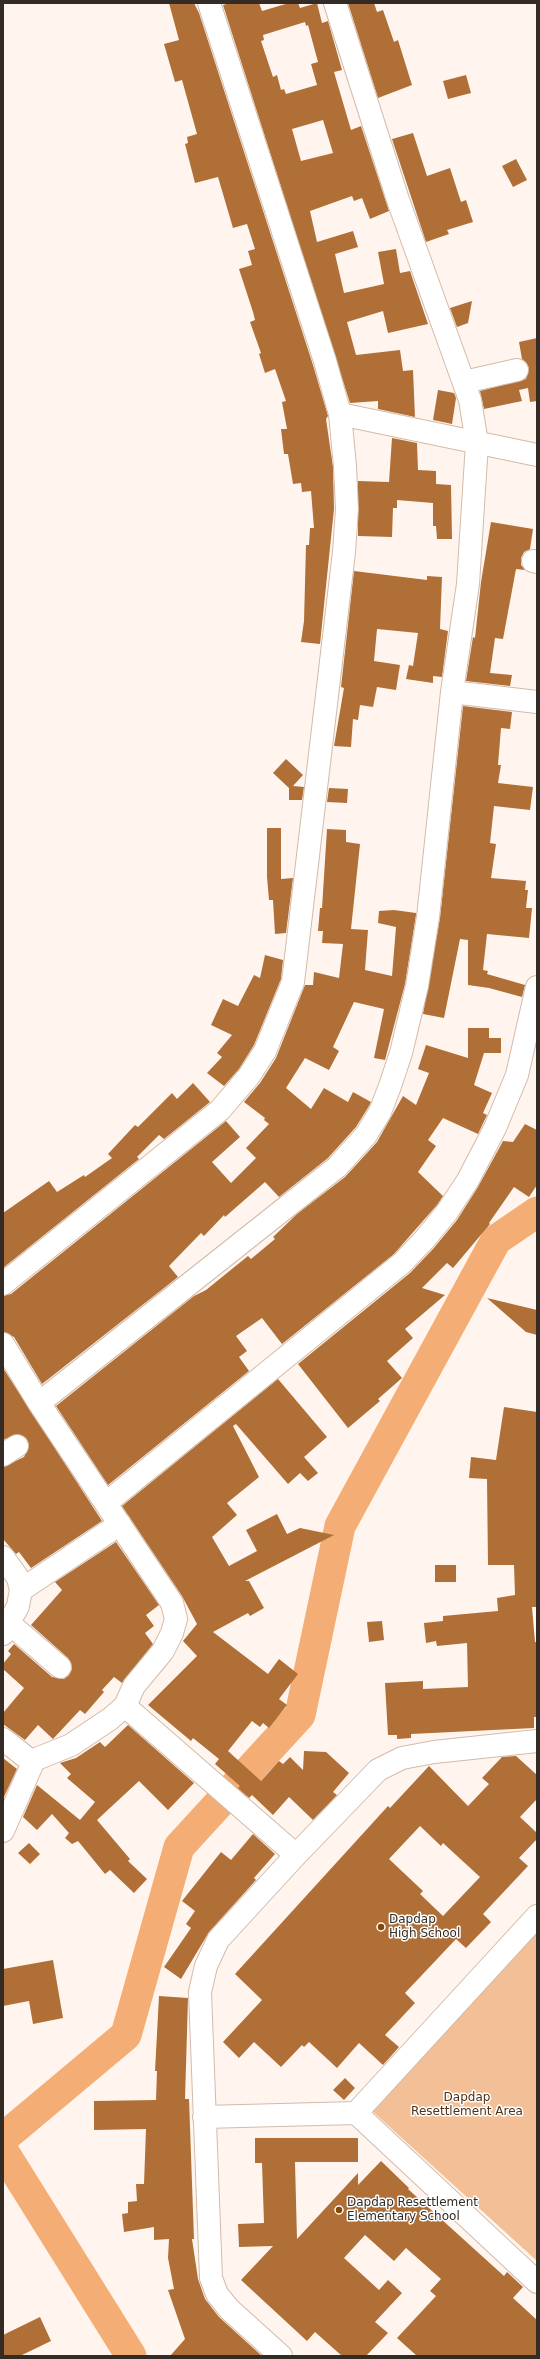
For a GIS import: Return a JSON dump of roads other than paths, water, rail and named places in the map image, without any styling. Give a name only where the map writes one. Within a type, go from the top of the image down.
[{"type":"street","points":[[3,1284],[220,1110],[249,1076],[265,1052],[293,982],[298,952],[344,552],[347,509],[345,466],[340,414],[325,361],[209,3]]},
{"type":"street","points":[[39,1403],[337,1167],[366,1136],[380,1112],[390,1086],[401,1053],[417,986],[428,917],[452,692],[468,584],[477,443],[470,400],[402,213],[335,3]]},
{"type":"street","points":[[464,382],[517,370]]},
{"type":"street","points":[[340,414],[537,455]]},
{"type":"street","points":[[452,692],[537,702]]},
{"type":"street","points":[[106,1503],[402,1263],[424,1240],[447,1212],[468,1180],[495,1128],[517,1075],[537,987]]},
{"type":"street","points":[[3,1344],[39,1403],[172,1603],[176,1619],[172,1633],[163,1651],[134,1686],[125,1706],[71,1746],[34,1760],[27,1758],[3,1739]]},
{"type":"street","points":[[21,1590],[120,1524]]},
{"type":"street","points":[[3,1557],[18,1578],[21,1590],[18,1606],[7,1629],[60,1667]]},
{"type":"street","points":[[125,1706],[296,1855]]},
{"type":"street","points":[[281,2356],[229,2309],[217,2294],[211,2278],[200,1992],[206,1966],[218,1940],[296,1855],[378,1770],[402,1758],[434,1752],[537,1741]]},
{"type":"street","points":[[3,1831],[34,1760]]},
{"type":"street","points":[[356,2112],[537,1916]]},
{"type":"street","points":[[204,2117],[356,2112],[537,2282]]},
{"type":"waterway","points":[[3,2138],[126,2035],[179,1847],[300,1715],[340,1526],[496,1240],[537,1212]]},
{"type":"waterway","points":[[3,2151],[131,2356]]},
{"type":"place","name":"Dapdap High School","points":[[381,1927]]},
{"type":"place","name":"Dapdap Resettlement Elementary School","points":[[339,2210]]},
{"type":"park label","name":"Dapdap Resettlement Area","points":[[467,2105]]}]
